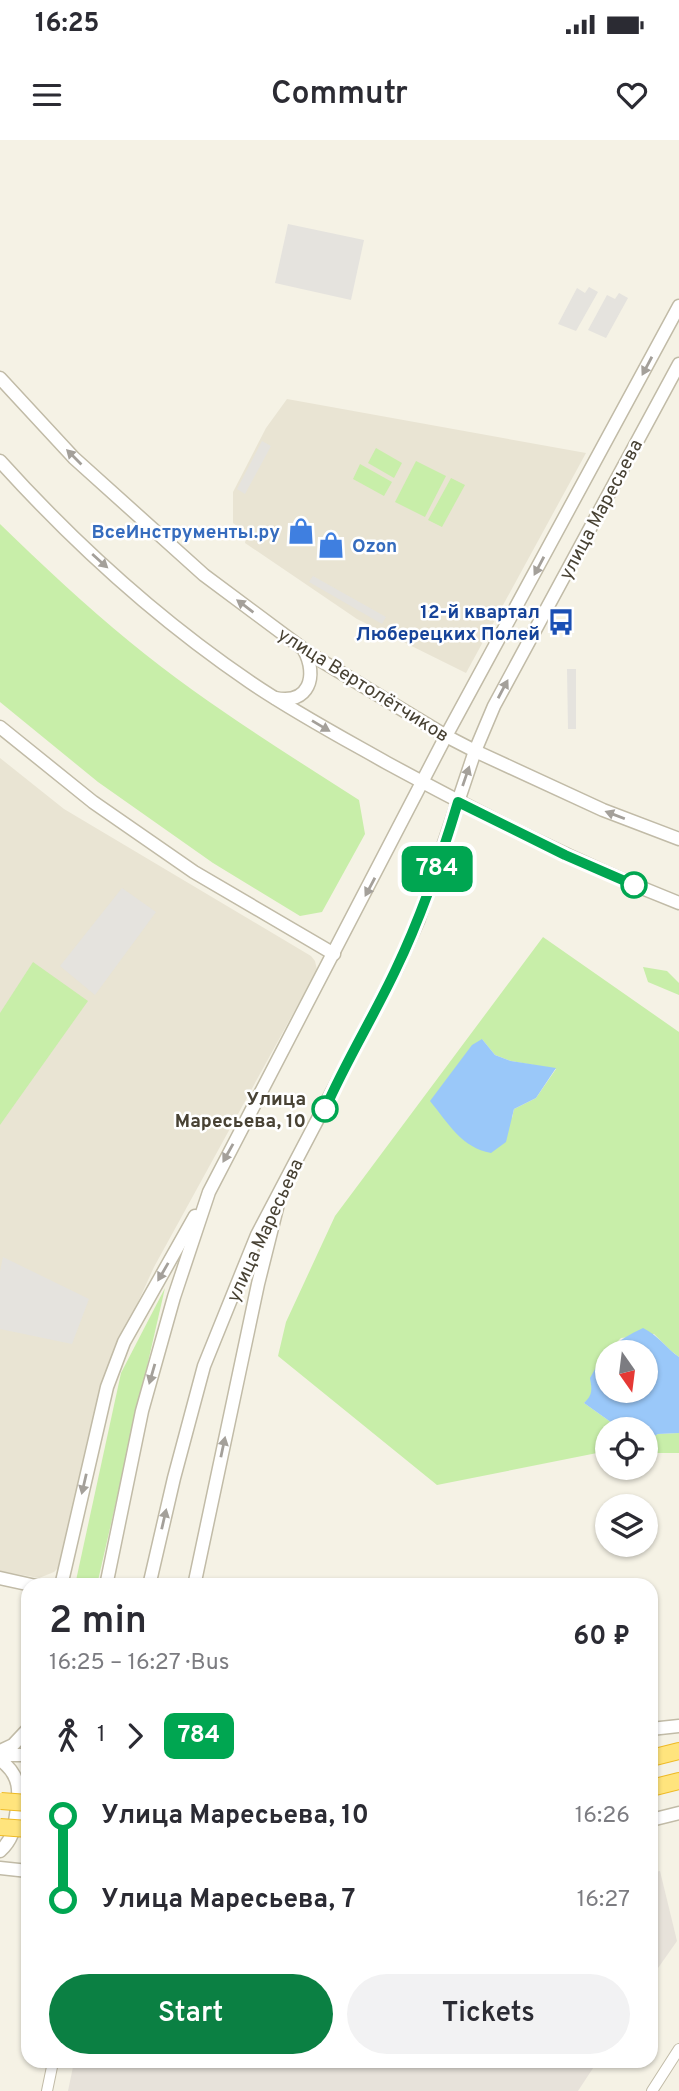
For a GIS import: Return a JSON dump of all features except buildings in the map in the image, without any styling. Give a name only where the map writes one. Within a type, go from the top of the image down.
[{"type":"highway","points":[[658,1756],[679,1751]]},
{"type":"highway","points":[[658,1786],[679,1781]]},
{"type":"highway","points":[[1,1801],[21,1802]]},
{"type":"highway","points":[[0,1827],[21,1828]]},
{"type":"street","name":"улица Маресьева","points":[[424,783],[446,736],[679,306]]},
{"type":"street","name":"улица Маресьева","points":[[151,1578],[204,1366],[239,1276],[283,1184],[396,971],[445,848],[475,751],[494,706],[679,363]]},
{"type":"street","name":"улица Вертолётчиков","points":[[0,378],[74,458],[204,575],[302,648],[475,751],[603,810],[679,839]]},
{"type":"street","points":[[0,461],[47,514],[157,611],[275,698],[337,736],[458,802],[565,855],[679,902]]},
{"type":"street","points":[[275,698],[280,700],[301,694],[311,681],[312,670],[302,648]]},
{"type":"street","points":[[0,727],[93,802],[194,872],[334,954]]},
{"type":"street","points":[[63,1578],[111,1376],[124,1342],[209,1192],[424,783]]},
{"type":"street","points":[[196,1578],[258,1284],[283,1184]]},
{"type":"street","points":[[108,1578],[142,1411],[174,1297],[209,1192]]},
{"type":"street","points":[[0,1578],[21,1582]]},
{"type":"street","points":[[658,1728],[679,1726]]},
{"type":"street","points":[[0,1755],[21,1736]]},
{"type":"street","points":[[0,1755],[21,1755]]},
{"type":"street","points":[[0,1755],[17,1778],[20,1791],[13,1834],[0,1851]]},
{"type":"street","points":[[658,1818],[679,1813]]},
{"type":"street","points":[[0,1868],[21,1870]]},
{"type":"street","points":[[652,2091],[679,2049]]},
{"type":"street","points":[[47,2091],[52,2068]]},
{"type":"shaded area","points":[[288,224],[364,240],[351,300],[275,283]]},
{"type":"shaded area","points":[[589,287],[598,292],[576,331],[558,324],[577,288],[585,293]]},
{"type":"shaded area","points":[[619,293],[628,298],[606,338],[588,330],[607,295],[615,299]]},
{"type":"shaded area","points":[[287,399],[586,453],[466,673],[357,619],[245,543],[247,533],[233,523],[233,492],[266,428]]},
{"type":"shaded area","points":[[262,441],[271,446],[245,494],[237,489]]},
{"type":"shaded area","points":[[313,576],[386,617],[382,624],[309,582]]},
{"type":"shaded area","points":[[567,669],[576,669],[576,729],[568,729]]},
{"type":"shaded area","points":[[0,758],[64,809],[311,956],[317,970],[154,1267],[113,1357],[87,1441],[65,1557],[54,1572],[39,1578],[0,1571]]},
{"type":"shaded area","points":[[122,888],[156,912],[95,995],[60,966]]},
{"type":"shaded area","points":[[3,1257],[89,1299],[72,1344],[0,1329],[0,1272]]},
{"type":"shaded area","points":[[658,1871],[677,1941],[658,1968]]},
{"type":"shaded area","points":[[73,2068],[593,2068],[578,2091],[68,2091]]},
{"type":"green space","points":[[376,448],[402,463],[394,478],[368,463]]},
{"type":"green space","points":[[416,461],[446,476],[425,517],[395,502]]},
{"type":"green space","points":[[360,464],[392,482],[384,496],[353,479]]},
{"type":"green space","points":[[451,478],[465,485],[442,527],[428,520]]},
{"type":"green space","points":[[0,524],[80,599],[157,664],[242,724],[359,800],[365,834],[322,912],[300,916],[213,863],[98,782],[0,702]]},
{"type":"green space","points":[[543,937],[679,1032],[679,1357],[654,1334],[619,1340],[595,1340],[595,1381],[590,1398],[584,1403],[604,1417],[595,1417],[595,1453],[437,1485],[278,1356],[286,1322],[335,1216]],"holes":[[[482,1039],[495,1055],[511,1061],[556,1069],[536,1098],[514,1109],[512,1118]]]},
{"type":"green space","points":[[33,962],[88,1001],[0,1125],[0,1013]]},
{"type":"green space","points":[[643,967],[667,971],[679,983],[679,995],[648,982]]},
{"type":"green space","points":[[165,1288],[99,1578],[77,1578],[121,1373]]},
{"type":"green space","points":[[679,1433],[679,1453],[658,1453],[658,1434]]},
{"type":"water","points":[[482,1039],[495,1055],[511,1061],[556,1068],[536,1098],[514,1109],[506,1142],[491,1153],[464,1140],[430,1101],[472,1045]]},
{"type":"water","points":[[643,1328],[653,1334],[679,1357],[679,1433],[658,1434],[658,1417],[604,1417],[584,1403],[591,1392],[590,1378],[595,1370],[595,1404],[658,1404],[658,1340],[621,1340]]},
{"type":"bus line","name":"784","points":[[325,1109],[396,971],[418,921],[445,848],[458,802],[565,855],[634,885]]},
{"type":"place","name":"ВсеИнструменты.ру","points":[[301,531]]},
{"type":"place","name":"Ozon","points":[[331,545]]},
{"type":"place","name":"12-й квартал Люберецких Полей","points":[[561,622]]},
{"type":"place","name":"Улица Маресьева, 10","points":[[325,1109]]}]
